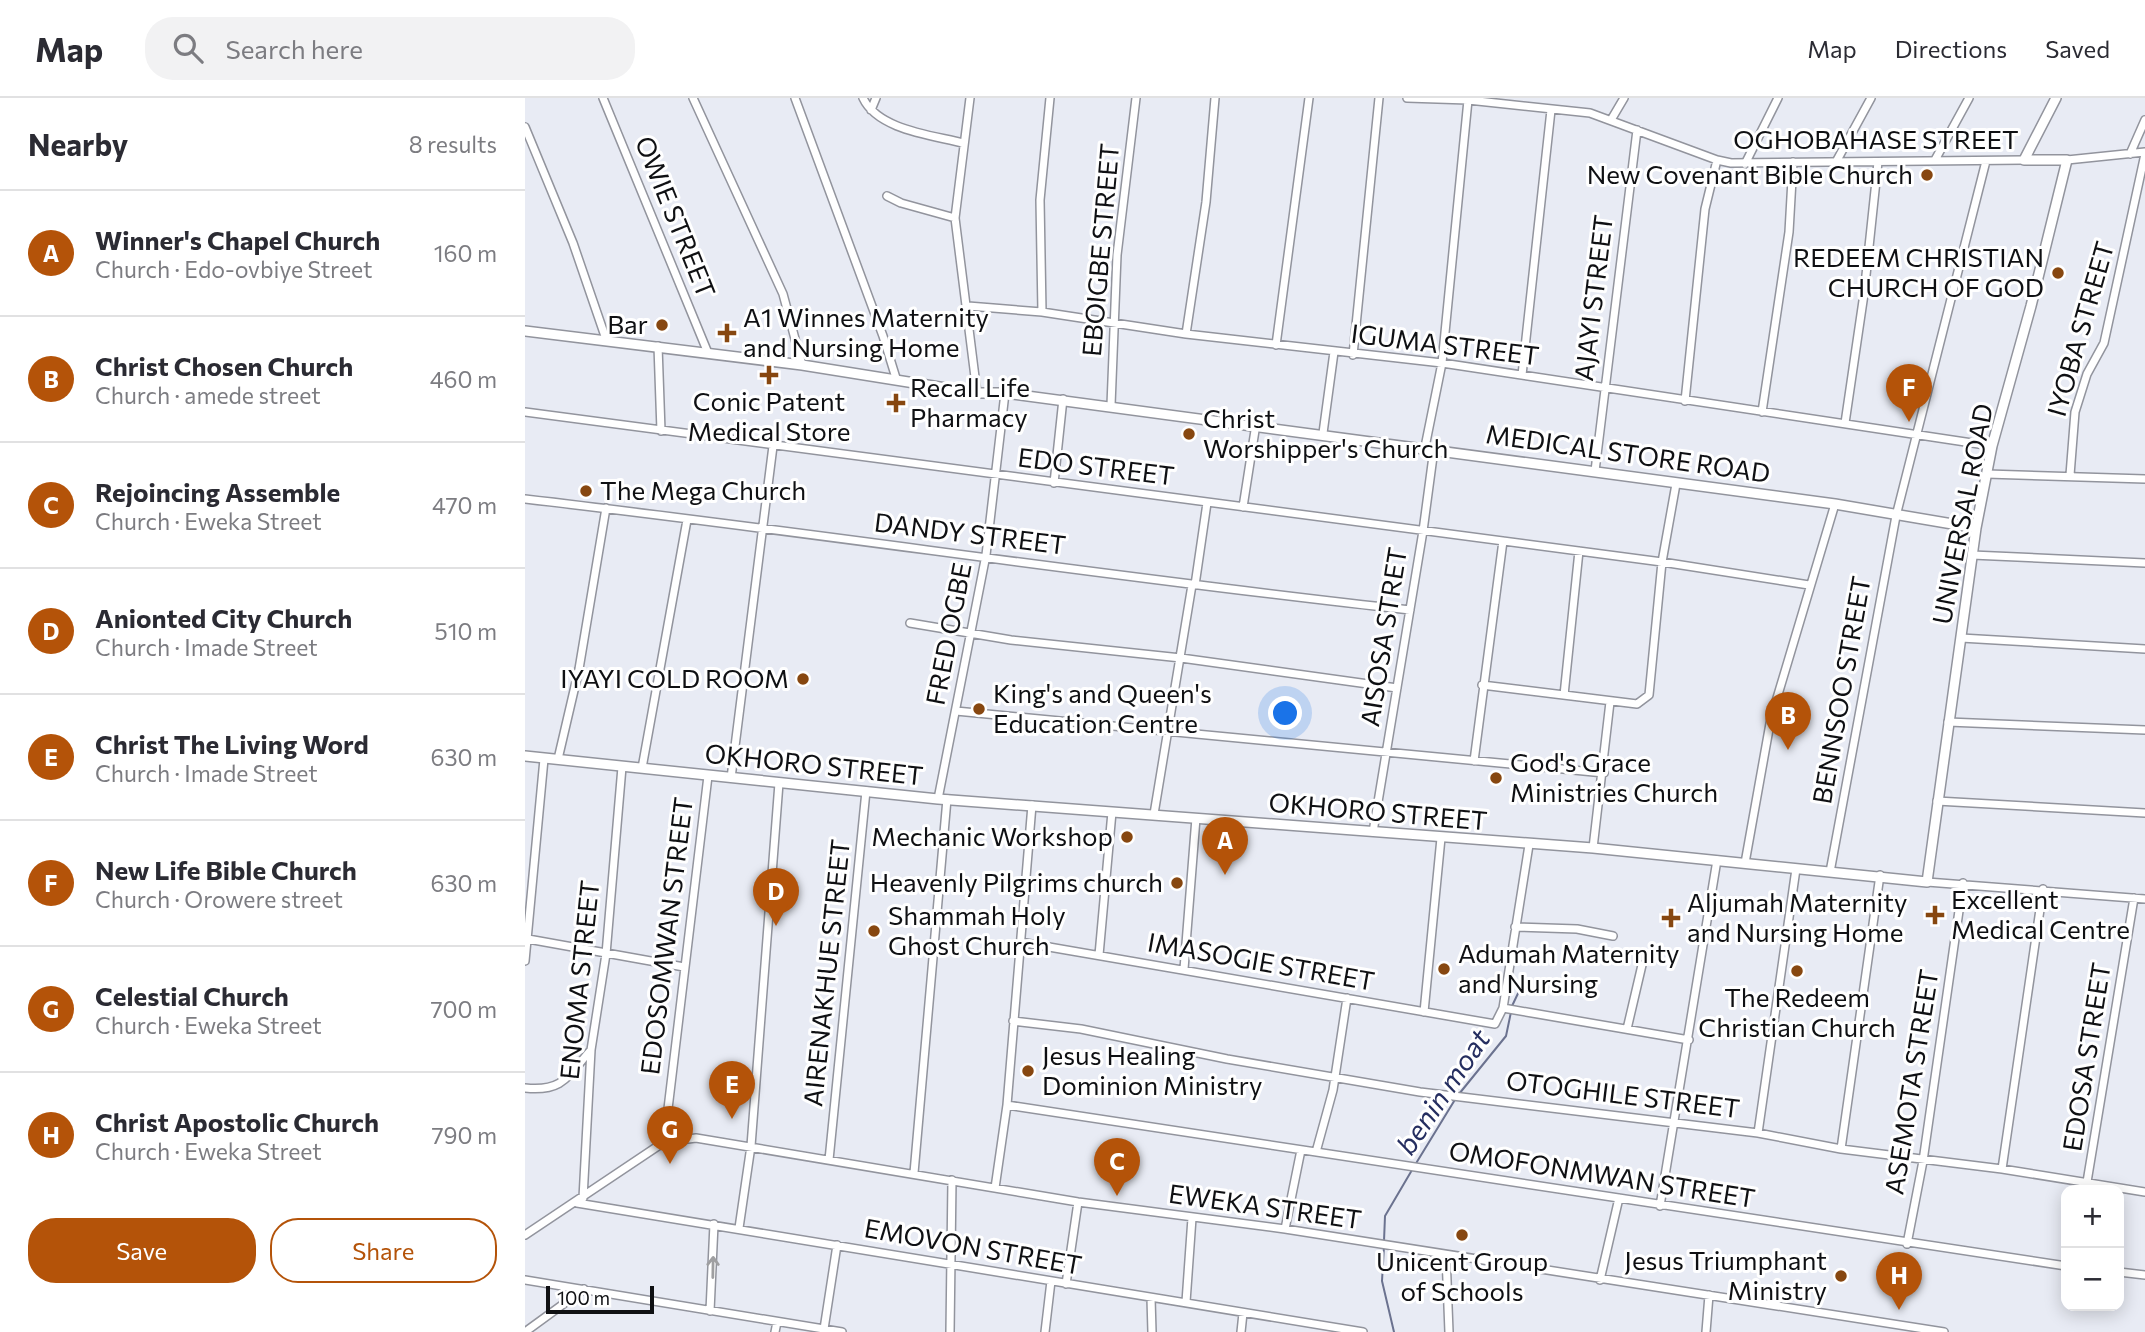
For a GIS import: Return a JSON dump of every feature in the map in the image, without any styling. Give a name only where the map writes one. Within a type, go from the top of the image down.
[{"type":"street","name":"OWIE STREET","points":[[603,98],[708,353]]},
{"type":"street","points":[[693,98],[783,294],[802,365]]},
{"type":"street","points":[[795,98],[896,378]]},
{"type":"street","points":[[863,98],[871,110],[897,126],[963,143]]},
{"type":"street","points":[[871,110],[876,98]]},
{"type":"street","points":[[970,98],[955,218],[977,393]]},
{"type":"street","points":[[1042,312],[1040,200],[1050,98]]},
{"type":"street","name":"EBOIGBE STREET","points":[[1111,405],[1123,189],[1136,98]]},
{"type":"street","points":[[1186,334],[1206,202],[1215,98]]},
{"type":"street","points":[[1276,345],[1309,98]]},
{"type":"street","points":[[1353,355],[1379,98]]},
{"type":"street","name":"OGHOBAHASE STREET","points":[[1407,98],[1468,100],[1590,113],[1717,160],[1745,164],[2067,160],[2145,153]]},
{"type":"street","points":[[1536,107],[1538,98]]},
{"type":"street","points":[[1611,120],[1623,98]]},
{"type":"street","points":[[1836,162],[1871,98]]},
{"type":"street","points":[[1935,160],[1969,98]]},
{"type":"street","points":[[2024,160],[2056,98]]},
{"type":"street","points":[[1745,164],[1775,99]]},
{"type":"street","name":"AISOSA STRET","points":[[1373,832],[1423,531],[1429,448],[1442,363],[1468,100]]},
{"type":"street","points":[[1522,375],[1551,110]]},
{"type":"street","points":[[2130,154],[2145,120]]},
{"type":"street","points":[[525,127],[573,243],[606,339]]},
{"type":"street","name":"AJAYI STREET","points":[[1595,471],[1637,130]]},
{"type":"street","name":"IYOBA STREET","points":[[2070,475],[2075,412],[2087,373],[2103,343],[2145,153]]},
{"type":"street","points":[[1685,401],[1705,209],[1717,160]]},
{"type":"street","name":"UNIVERSAL ROAD","points":[[1927,882],[1976,528],[1992,446],[2031,306],[2067,160]]},
{"type":"street","name":"BENNSOO STREET","points":[[1830,872],[1896,516],[1986,161]]},
{"type":"street","points":[[1762,412],[1789,232],[1793,162]]},
{"type":"street","points":[[1845,423],[1864,294],[1878,162]]},
{"type":"street","points":[[887,196],[901,203],[955,218]]},
{"type":"street","name":"IGUMA STREET","points":[[968,306],[1042,312],[1186,334],[1442,363],[1992,446]]},
{"type":"street","name":"MEDICAL STORE ROAD","points":[[525,331],[802,365],[977,393],[1063,399],[1323,433],[1676,484],[1835,503],[1896,516],[1976,528]]},
{"type":"street","points":[[658,346],[661,431]]},
{"type":"street","points":[[1323,433],[1334,352]]},
{"type":"street","name":"FRED OGBE","points":[[913,1173],[942,799],[969,631],[986,555],[1005,393]]},
{"type":"street","points":[[1054,483],[1063,399]]},
{"type":"street","name":"EDO STREET","points":[[525,412],[1662,562],[1809,585]]},
{"type":"street","points":[[1243,507],[1256,424]]},
{"type":"street","points":[[731,778],[747,631],[765,530],[773,446]]},
{"type":"street","points":[[1987,474],[2145,478]]},
{"type":"street","points":[[1482,685],[1637,704],[1649,695],[1662,562],[1676,484]]},
{"type":"street","name":"DANDY STREET","points":[[525,499],[1410,610]]},
{"type":"street","points":[[1154,814],[1207,503]]},
{"type":"street","points":[[1745,863],[1771,718],[1835,503]]},
{"type":"street","points":[[558,759],[579,669],[606,508]]},
{"type":"street","points":[[642,768],[687,520]]},
{"type":"street","points":[[1474,761],[1503,541]]},
{"type":"street","points":[[1564,695],[1579,551]]},
{"type":"street","points":[[1972,555],[2145,563]]},
{"type":"street","points":[[910,623],[1011,640],[1181,658],[1397,688]]},
{"type":"street","points":[[1961,638],[2145,649]]},
{"type":"street","points":[[1593,848],[1604,773],[1610,702]]},
{"type":"street","points":[[956,711],[1386,755],[1604,773]]},
{"type":"street","points":[[1948,722],[2145,730]]},
{"type":"street","name":"OKHORO STREET","points":[[525,757],[942,799],[1593,848],[1880,875],[1927,882],[2145,899]]},
{"type":"street","points":[[525,961],[544,759]]},
{"type":"street","name":"ENOMA STREET","points":[[580,1200],[591,1051],[606,954],[622,766]]},
{"type":"street","name":"EDOSOMWAN STREET","points":[[664,1142],[708,776]]},
{"type":"street","points":[[739,1228],[751,1146],[779,783]]},
{"type":"street","name":"AIRENAKHUE STREET","points":[[829,1160],[866,791]]},
{"type":"street","points":[[1937,801],[2145,813]]},
{"type":"street","points":[[995,1188],[1007,1105],[1033,805]]},
{"type":"street","points":[[1099,955],[1112,812]]},
{"type":"street","points":[[1184,969],[1196,818]]},
{"type":"street","points":[[1424,1012],[1441,838]]},
{"type":"street","points":[[1529,845],[1503,1008],[1689,1040]]},
{"type":"street","points":[[1660,1206],[1717,860]]},
{"type":"street","points":[[1758,1133],[1796,869]]},
{"type":"street","points":[[1841,1149],[1880,875]]},
{"type":"street","name":"ASEMOTA STREET","points":[[1907,1244],[1923,1161],[1963,884]]},
{"type":"street","points":[[2002,1169],[2043,889]]},
{"type":"street","name":"EDOSA STREET","points":[[2087,1182],[2134,898]]},
{"type":"street","points":[[1515,927],[1577,929],[1613,936]]},
{"type":"street","points":[[528,939],[684,967]]},
{"type":"street","name":"IMASOGIE STREET","points":[[1020,942],[1495,1024],[1503,1008]]},
{"type":"street","points":[[1627,1029],[1641,965]]},
{"type":"street","points":[[1316,1152],[1335,1075],[1347,998]]},
{"type":"street","name":"OTOGHILE STREET","points":[[1013,1021],[1081,1029],[1227,1059],[1335,1075],[1420,1092],[1758,1133],[1841,1149],[2002,1169],[2145,1192]]},
{"type":"street","points":[[525,1088],[550,1088],[563,1083],[591,1051]]},
{"type":"street","name":"OMOFONMWAN STREET","points":[[1007,1105],[2061,1265]]},
{"type":"street","name":"EWEKA STREET","points":[[525,1235],[664,1142],[696,1138],[1078,1202],[1285,1229],[1709,1295],[1896,1329],[1944,1332]]},
{"type":"street","points":[[1285,1229],[1301,1150]]},
{"type":"street","points":[[950,1332],[952,1180]]},
{"type":"street","points":[[1600,1280],[1619,1198]]},
{"type":"street","name":"EMOVON STREET","points":[[580,1200],[1066,1284],[1186,1302],[1320,1329],[1363,1332]]},
{"type":"street","points":[[1066,1284],[1078,1202]]},
{"type":"street","points":[[1186,1302],[1192,1218]]},
{"type":"street","points":[[711,1311],[714,1224]]},
{"type":"street","points":[[824,1329],[837,1245]]},
{"type":"street","points":[[1446,1255],[1449,1332]]},
{"type":"street","points":[[2124,1273],[2145,1275]]},
{"type":"street","points":[[525,1280],[842,1332]]},
{"type":"street","points":[[1045,1332],[1051,1281]]},
{"type":"street","points":[[525,1332],[584,1289]]},
{"type":"street","points":[[1706,1332],[1709,1295]]},
{"type":"street","points":[[1151,1298],[1152,1332]]},
{"type":"street","points":[[1241,1332],[1243,1312]]},
{"type":"street","points":[[775,1332],[777,1322]]},
{"type":"waterway","name":"benin moat","points":[[1512,1006],[1522,985]]},
{"type":"waterway","name":"benin moat","points":[[1459,1094],[1506,1036],[1511,1012]]},
{"type":"waterway","name":"benin moat","points":[[1415,1165],[1456,1098]]},
{"type":"waterway","name":"benin moat","points":[[1384,1241],[1385,1216],[1412,1170]]},
{"type":"waterway","points":[[1384,1246],[1382,1281],[1394,1332]]},
{"type":"place","name":"New Covenant Bible Church","points":[[1927,175]]},
{"type":"place","name":"REDEEM CHRISTIAN CHURCH OF GOD","points":[[2058,273]]},
{"type":"place","name":"Bar","points":[[662,325]]},
{"type":"place","name":"A1 Winnes Maternity and Nursing Home","points":[[727,333]]},
{"type":"place","name":"Conic Patent Medical Store","points":[[769,375]]},
{"type":"place","name":"Recall Life Pharmacy","points":[[896,403]]},
{"type":"place","name":"New Life Bible Church","points":[[1909,422]]},
{"type":"place","name":"Christ Worshipper's Church","points":[[1189,434]]},
{"type":"place","name":"The Mega Church","points":[[586,491]]},
{"type":"place","name":"IYAYI COLD ROOM","points":[[803,679]]},
{"type":"place","name":"King's and Queen's Education Centre","points":[[979,709]]},
{"type":"place","name":"Christ Chosen Church","points":[[1788,750]]},
{"type":"place","name":"God's Grace Ministries Church","points":[[1496,778]]},
{"type":"place","name":"Mechanic Workshop","points":[[1127,837]]},
{"type":"place","name":"Winner's Chapel Church","points":[[1225,875]]},
{"type":"place","name":"Heavenly Pilgrims church","points":[[1177,883]]},
{"type":"place","name":"Excellent Medical Centre","points":[[1935,915]]},
{"type":"place","name":"Aljumah Maternity and Nursing Home","points":[[1671,918]]},
{"type":"place","name":"Anionted City Church","points":[[776,926]]},
{"type":"place","name":"Shammah Holy Ghost Church","points":[[874,931]]},
{"type":"place","name":"Adumah Maternity and Nursing","points":[[1444,969]]},
{"type":"place","name":"The Redeem Christian Church","points":[[1797,971]]},
{"type":"place","name":"Jesus Healing Dominion Ministry","points":[[1028,1071]]},
{"type":"place","name":"Christ The Living Word","points":[[732,1119]]},
{"type":"place","name":"Celestial Church","points":[[670,1164]]},
{"type":"place","name":"Rejoincing Assemble","points":[[1117,1196]]},
{"type":"place","name":"Unicent Group of Schools","points":[[1462,1235]]},
{"type":"place","name":"Jesus Triumphant Ministry","points":[[1841,1276]]},
{"type":"place","name":"Christ Apostolic Church","points":[[1899,1310]]}]
